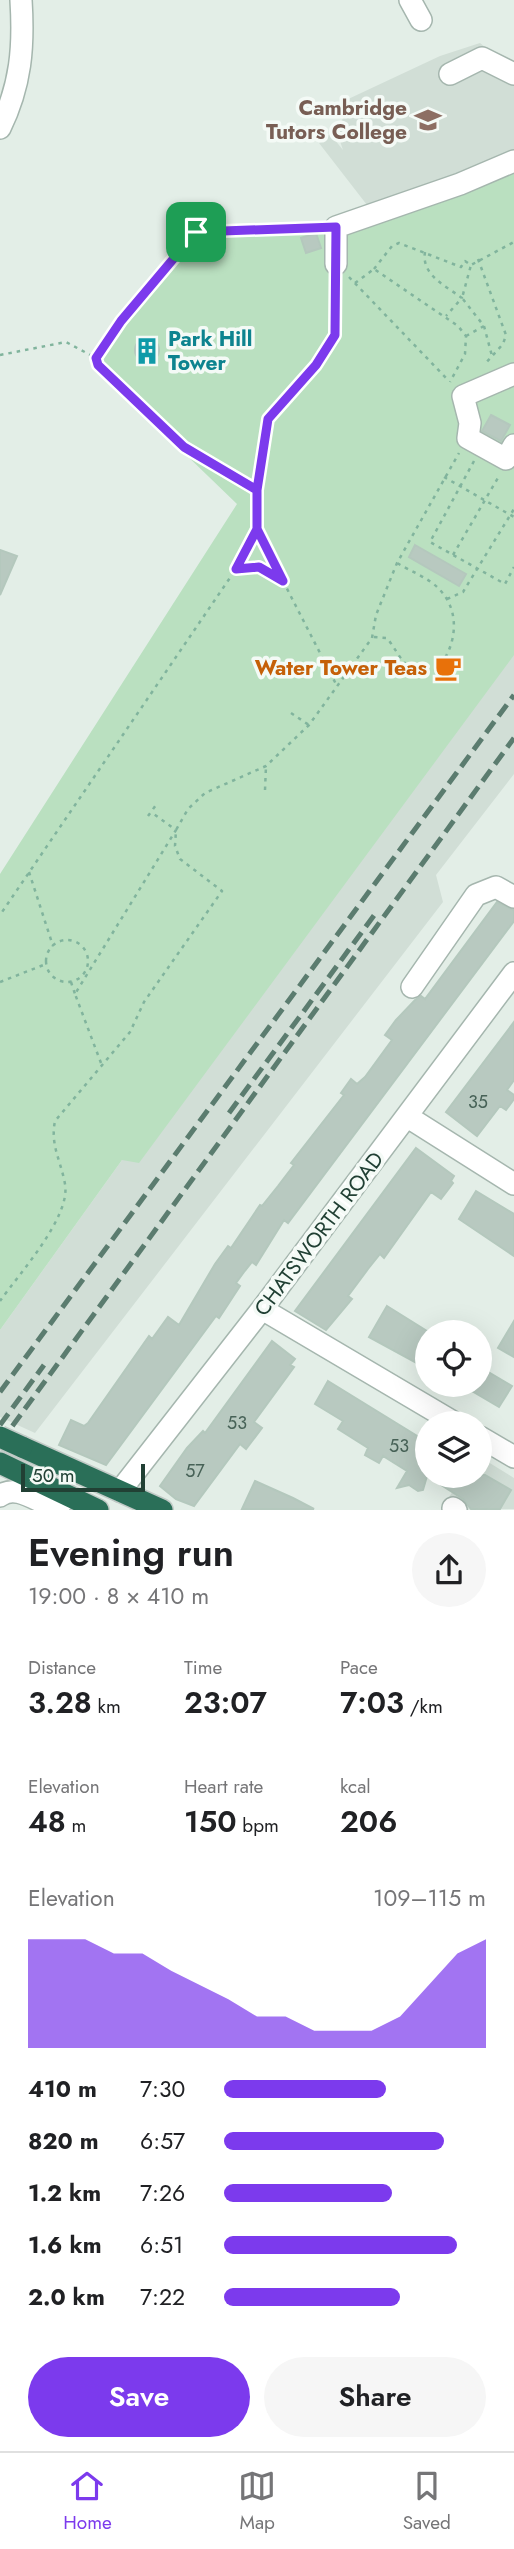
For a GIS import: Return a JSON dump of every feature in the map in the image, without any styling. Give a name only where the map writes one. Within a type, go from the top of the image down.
[{"type":"highway","points":[[0,1437],[155,1507]]},
{"type":"highway","points":[[4,1465],[64,1499],[98,1510]]},
{"type":"street","points":[[0,128],[15,93],[22,60],[21,0]]},
{"type":"street","points":[[411,0],[421,20]]},
{"type":"street","points":[[450,74],[482,58],[514,74]]},
{"type":"street","points":[[336,264],[336,227],[460,184],[514,161]]},
{"type":"street","points":[[514,374],[456,389],[470,423],[468,438],[506,459],[514,445]]},
{"type":"street","points":[[412,987],[476,895],[496,887],[514,897]]},
{"type":"street","name":"CHATSWORTH ROAD","points":[[120,1491],[262,1310],[514,973]]},
{"type":"street","points":[[408,1117],[514,1184]]},
{"type":"street","points":[[262,1310],[435,1411]]},
{"type":"street","points":[[492,1444],[514,1458]]},
{"type":"street","points":[[0,1496],[8,1490],[16,1491],[51,1506],[64,1499]]},
{"type":"path","points":[[96,358],[121,321],[196,232],[336,227]]},
{"type":"path","points":[[446,317],[462,298],[467,271],[471,265],[514,242]]},
{"type":"path","points":[[355,283],[374,269],[399,243],[467,271]]},
{"type":"path","points":[[425,252],[426,268],[462,298],[484,326],[492,357]]},
{"type":"path","points":[[478,260],[505,326],[503,344],[484,365]]},
{"type":"path","points":[[461,267],[465,261],[471,265]]},
{"type":"path","points":[[336,264],[456,389]]},
{"type":"path","points":[[336,264],[335,335],[316,365],[268,419],[257,490],[257,529],[337,686]]},
{"type":"path","points":[[374,269],[446,317],[466,336],[465,354],[456,389]]},
{"type":"path","points":[[466,336],[484,326]]},
{"type":"path","points":[[0,355],[66,342],[96,358],[98,365],[184,447],[257,490]]},
{"type":"path","points":[[75,993],[188,809],[205,793],[266,766],[309,725],[372,638],[376,615],[397,563],[468,438]]},
{"type":"path","points":[[453,555],[502,470]]},
{"type":"path","points":[[444,477],[512,516]]},
{"type":"path","points":[[460,487],[430,542],[505,584],[514,567]]},
{"type":"path","points":[[447,599],[463,592],[480,569],[514,509]]},
{"type":"path","points":[[0,915],[236,569],[257,529]]},
{"type":"path","points":[[372,638],[387,638],[408,669],[427,673],[437,669],[452,646],[453,614],[447,599],[438,587],[397,563]]},
{"type":"path","points":[[236,569],[259,567],[283,581]]},
{"type":"path","points":[[291,713],[309,725]]},
{"type":"path","points":[[265,790],[266,766]]},
{"type":"path","points":[[148,817],[156,805]]},
{"type":"path","points":[[151,812],[176,830]]},
{"type":"path","points":[[176,830],[175,846],[180,859],[222,891]]},
{"type":"path","points":[[0,982],[46,964],[53,946],[29,872]]},
{"type":"path","points":[[0,1301],[59,1216],[66,1199],[65,1184],[53,1141],[55,1121],[101,1063],[130,1032],[144,1002],[226,885]]},
{"type":"path","points":[[46,964],[58,980],[71,982],[83,975],[88,961],[79,943],[65,940],[53,946]]},
{"type":"path","points":[[88,961],[95,961]]},
{"type":"path","points":[[71,982],[101,1063]]},
{"type":"shaded area","name":"Cambridge Tutors College","points":[[480,43],[514,71],[514,152],[452,177],[367,205],[319,143],[330,134],[343,150],[336,129],[348,111],[344,101],[440,56]]},
{"type":"shaded area","points":[[514,594],[514,774],[436,875],[443,902],[35,1433],[0,1417],[0,1330],[122,1160],[123,1071],[244,898]]},
{"type":"shaded area","points":[[492,1464],[514,1478],[514,1509],[441,1510],[455,1488],[492,1488]]},
{"type":"green space","points":[[514,170],[514,655],[139,1163],[122,1160],[0,1330],[0,874],[237,504],[95,367],[93,356],[117,318],[193,228],[335,221]]},
{"type":"building","points":[[316,233],[321,248],[306,253],[301,238]]},
{"type":"building","name":"Park Hill Tower","points":[[147,338],[155,342],[159,350],[155,358],[147,362],[139,358],[135,350],[139,342]]},
{"type":"building","points":[[491,415],[510,425],[501,441],[482,431]]},
{"type":"building","points":[[415,545],[466,574],[459,586],[409,557]]},
{"type":"building","points":[[0,550],[17,556],[0,595]]},
{"type":"building","points":[[497,902],[514,910],[514,921],[288,1223],[284,1220],[256,1265],[252,1262],[244,1272],[236,1283],[240,1286],[219,1318],[216,1316],[106,1465],[59,1445],[71,1420],[84,1426],[88,1423],[149,1336],[152,1339],[168,1317],[179,1325],[215,1264],[228,1246],[231,1248],[260,1205],[262,1206],[294,1165],[291,1163],[344,1095],[341,1093],[351,1079],[357,1084],[365,1077],[392,1040],[385,1035],[396,1020],[415,1000],[421,996],[425,999]]},
{"type":"building","points":[[514,1022],[514,1080],[507,1090],[514,1095],[514,1099],[506,1110],[500,1106],[477,1136],[446,1112]]},
{"type":"building","points":[[416,1148],[454,1176],[451,1181],[453,1183],[441,1199],[431,1192],[384,1258],[380,1254],[368,1269],[348,1296],[352,1299],[326,1330],[295,1311]]},
{"type":"building","points":[[476,1191],[514,1214],[514,1256],[459,1219]]},
{"type":"building","points":[[387,1306],[415,1324],[415,1362],[369,1337]]},
{"type":"building","points":[[514,1321],[514,1357],[498,1348]]},
{"type":"building","points":[[272,1341],[295,1359],[290,1365],[294,1367],[254,1422],[262,1428],[246,1449],[240,1444],[194,1506],[176,1499],[160,1486],[187,1448],[203,1431],[205,1433]]},
{"type":"building","points":[[492,1374],[512,1386],[499,1407],[482,1397],[492,1397]]},
{"type":"building","points":[[328,1381],[415,1435],[415,1488],[423,1490],[418,1491],[409,1485],[397,1488],[407,1471],[383,1456],[379,1463],[365,1455],[368,1448],[338,1429],[343,1421],[315,1404]]},
{"type":"building","points":[[492,1479],[511,1490],[500,1509],[471,1509],[463,1499],[446,1488],[492,1488]]},
{"type":"building","points":[[255,1481],[293,1498],[314,1509],[242,1509]]},
{"type":"railway","points":[[0,1392],[514,695]]},
{"type":"railway","points":[[0,1443],[514,738]]},
{"type":"railway","points":[[229,1113],[378,910]]},
{"type":"railway","points":[[0,1425],[44,1365]]},
{"type":"place","name":"Cambridge Tutors College","points":[[428,120]]},
{"type":"place","name":"Park Hill Tower","points":[[147,351]]},
{"type":"place","name":"Water Tower Teas","points":[[448,668]]},
{"type":"route","points":[[196,232],[121,321],[96,358],[98,365],[184,447],[257,490],[257,529],[283,581],[259,567],[236,569],[257,529],[257,490],[268,419],[324,355],[335,335],[336,227],[196,232]]}]
